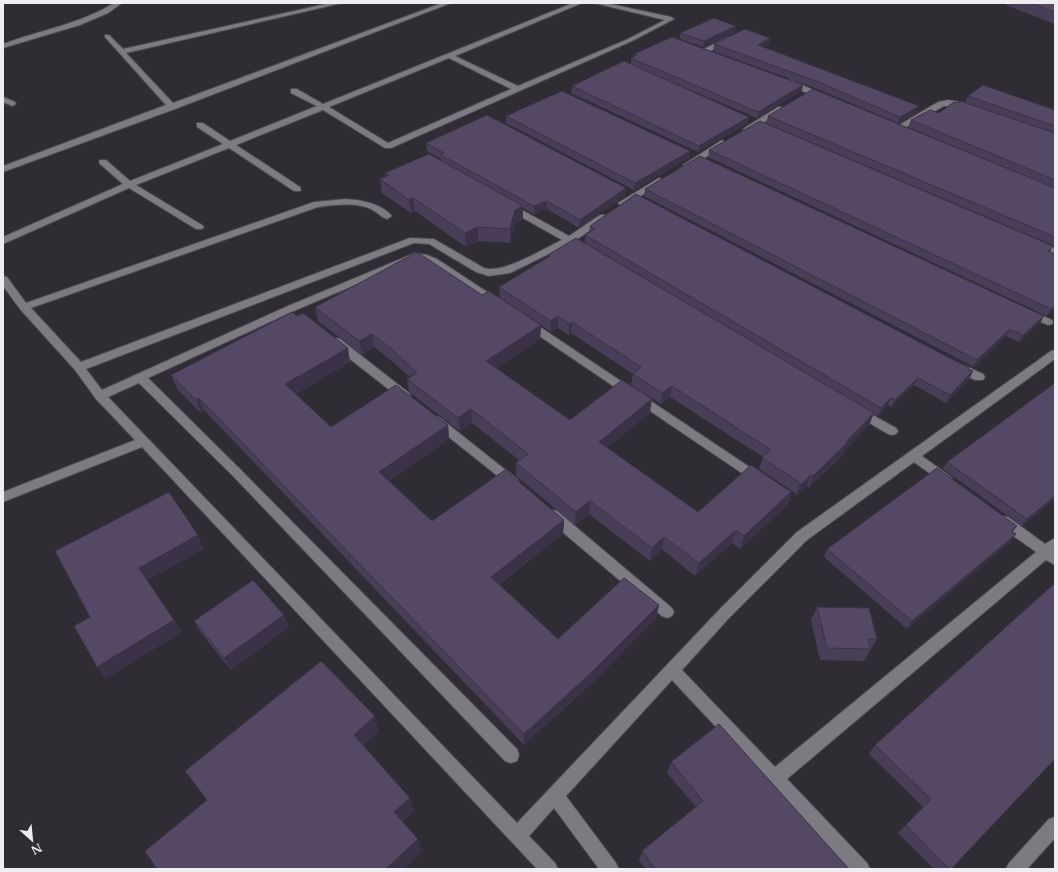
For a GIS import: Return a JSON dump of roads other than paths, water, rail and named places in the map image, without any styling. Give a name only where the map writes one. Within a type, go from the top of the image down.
[{"type":"street","points":[[3,46],[106,12],[119,3]]},
{"type":"street","points":[[121,52],[339,3]]},
{"type":"street","points":[[3,170],[448,3]]},
{"type":"street","points":[[3,241],[129,185],[579,3]]},
{"type":"street","points":[[294,91],[324,107],[388,146],[630,40],[671,19],[597,3]]},
{"type":"street","points":[[718,56],[700,49],[736,35]]},
{"type":"street","points":[[107,36],[172,107]]},
{"type":"street","points":[[450,56],[518,89]]},
{"type":"street","points":[[782,80],[833,100]]},
{"type":"street","points":[[680,169],[811,91]]},
{"type":"street","points":[[3,99],[12,104]]},
{"type":"street","points":[[898,128],[947,102],[954,102],[976,110]]},
{"type":"street","points":[[200,125],[231,144],[297,189]]},
{"type":"street","points":[[103,162],[129,185],[199,227]]},
{"type":"street","points":[[78,367],[413,240],[431,241],[480,270],[489,273],[506,271],[570,240],[611,211],[630,194],[667,176]]},
{"type":"street","points":[[630,194],[648,203]]},
{"type":"street","points":[[24,307],[317,204],[331,202],[359,203],[374,207],[387,216]]},
{"type":"street","points":[[501,202],[583,248]]},
{"type":"street","points":[[1026,239],[1055,251]]},
{"type":"street","points":[[100,396],[292,308],[415,256],[424,257],[434,261],[505,309]]},
{"type":"street","points":[[3,279],[24,307],[78,367],[100,396],[548,869]]},
{"type":"street","points":[[292,308],[304,317]]},
{"type":"street","points":[[1019,308],[1048,322]]},
{"type":"street","points":[[518,318],[769,485]]},
{"type":"street","points":[[329,337],[415,404]]},
{"type":"street","points":[[517,836],[724,614],[802,536],[1055,354]]},
{"type":"street","points":[[951,362],[979,377]]},
{"type":"street","points":[[141,378],[237,473],[511,755]]},
{"type":"street","points":[[851,406],[892,431]]},
{"type":"street","points":[[427,414],[524,491]]},
{"type":"street","points":[[3,497],[144,441]]},
{"type":"street","points":[[914,456],[958,488]]},
{"type":"street","points":[[542,506],[667,612]]},
{"type":"street","points":[[775,778],[1052,551],[996,515]]},
{"type":"street","points":[[672,670],[861,869]]},
{"type":"street","points":[[555,795],[610,869]]},
{"type":"street","points":[[1015,869],[1055,825]]}]
